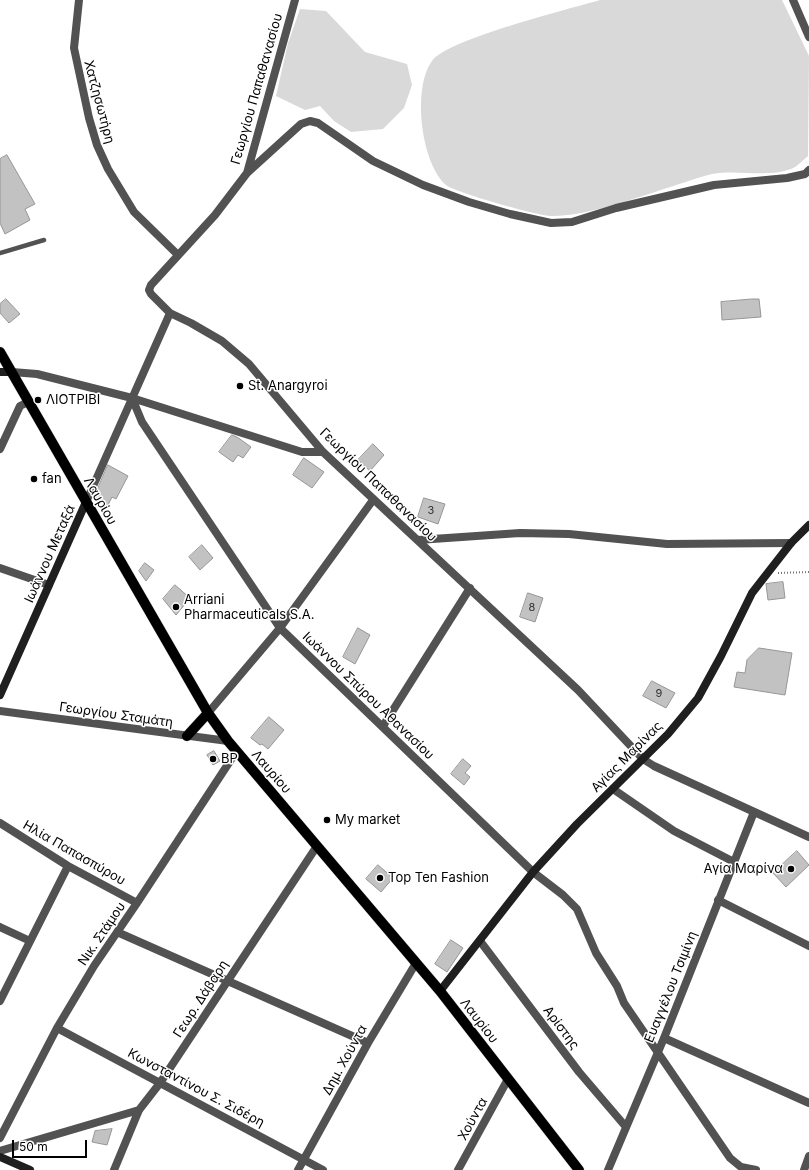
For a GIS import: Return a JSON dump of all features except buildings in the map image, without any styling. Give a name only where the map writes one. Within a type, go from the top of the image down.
[{"type":"main road","name":"Λαυρίου","points":[[0,352],[208,713],[236,752],[440,991],[579,1170]]},
{"type":"main road","points":[[188,736],[208,713]]},
{"type":"street","name":"Χατζησωτήρη","points":[[79,0],[74,48],[89,118],[97,145],[108,169],[134,212],[178,254]]},
{"type":"street","name":"Γεωργίου Παπαθανασίου","points":[[296,0],[247,173],[214,215],[178,254],[149,290],[151,294],[170,313],[191,322],[234,349],[249,364],[323,452],[578,690],[643,759],[654,766],[809,837]]},
{"type":"street","points":[[793,0],[809,38]]},
{"type":"street","points":[[247,173],[301,124],[310,121],[318,123],[373,161],[423,185],[469,202],[510,214],[551,223],[572,222],[616,208],[714,185],[788,178],[805,174],[809,170]]},
{"type":"street","name":"Ιωάννου Μεταξά","points":[[0,695],[170,313]]},
{"type":"street","points":[[0,372],[37,374],[132,398],[302,452],[323,452]]},
{"type":"street","name":"Ιωάννου Σπύρου Αθανασίου","points":[[132,398],[142,422],[280,628],[533,872],[560,892],[577,909],[596,953],[617,986],[624,1003],[657,1054],[730,1158],[741,1167],[756,1170]]},
{"type":"street","points":[[0,449],[20,406],[28,402]]},
{"type":"street","points":[[208,713],[280,628],[373,500]]},
{"type":"street","name":"Αγίας Μαρίνας","points":[[440,991],[533,872],[613,788],[668,734],[698,698],[721,656],[752,593],[791,543],[809,525]]},
{"type":"street","points":[[418,540],[520,532],[569,534],[667,544],[791,543]]},
{"type":"street","points":[[0,568],[49,584]]},
{"type":"street","points":[[383,726],[470,588]]},
{"type":"street","name":"Γεωργίου Σταμάτη","points":[[0,712],[228,741]]},
{"type":"street","name":"Νικ. Στάμου","points":[[0,1138],[57,1028],[94,966],[236,752]]},
{"type":"street","points":[[613,788],[674,831],[734,862]]},
{"type":"street","name":"Ευαγγέλου Τσιμίνη","points":[[608,1170],[664,1038],[754,812]]},
{"type":"street","name":"Ηλία Παπασπύρου","points":[[0,824],[68,866],[137,903]]},
{"type":"street","name":"Γεωρ. Δάβαρη","points":[[114,1170],[139,1110],[160,1083],[226,981],[317,846]]},
{"type":"street","points":[[0,1001],[68,866]]},
{"type":"street","points":[[718,900],[809,946]]},
{"type":"street","points":[[0,927],[30,941]]},
{"type":"street","points":[[116,932],[368,1043]]},
{"type":"street","name":"Αρίστης","points":[[480,941],[579,1072],[626,1127]]},
{"type":"street","name":"Δημ. Χούντα","points":[[298,1170],[368,1043],[416,963]]},
{"type":"street","name":"Κωνσταντίνου Σ. Σιδέρη","points":[[57,1028],[323,1170]]},
{"type":"street","points":[[664,1038],[809,1103]]},
{"type":"street","name":"Χούντα","points":[[458,1170],[508,1079]]},
{"type":"street","points":[[0,1151],[139,1110]]},
{"type":"street","points":[[804,1170],[809,1156]]},
{"type":"street","points":[[0,1157],[30,1170]]},
{"type":"lane","points":[[0,254],[44,240]]},
{"type":"path","points":[[767,574],[809,572]]},
{"type":"shaded area","points":[[600,0],[782,0],[809,56],[808,156],[798,165],[782,172],[732,172],[712,174],[619,204],[567,215],[544,215],[514,208],[464,193],[446,185],[437,174],[430,160],[422,125],[422,89],[426,73],[432,61],[442,52],[484,34]]},
{"type":"shaded area","points":[[300,9],[326,11],[365,52],[407,64],[412,85],[404,108],[383,129],[351,132],[334,121],[320,106],[305,110],[276,96],[288,43]]},
{"type":"place","name":"St. Anargyroi","points":[[240,386]]},
{"type":"place","name":"ΛΙΟΤΡΙΒΙ","points":[[38,400]]},
{"type":"place","name":"fan","points":[[34,479]]},
{"type":"place","name":"Arriani Pharmaceuticals S.A.","points":[[176,607]]},
{"type":"place","name":"BP","points":[[213,759]]},
{"type":"place","name":"My market","points":[[327,820]]},
{"type":"place","name":"Αγία Μαρίνα","points":[[791,869]]},
{"type":"place","name":"Top Ten Fashion","points":[[380,878]]}]
